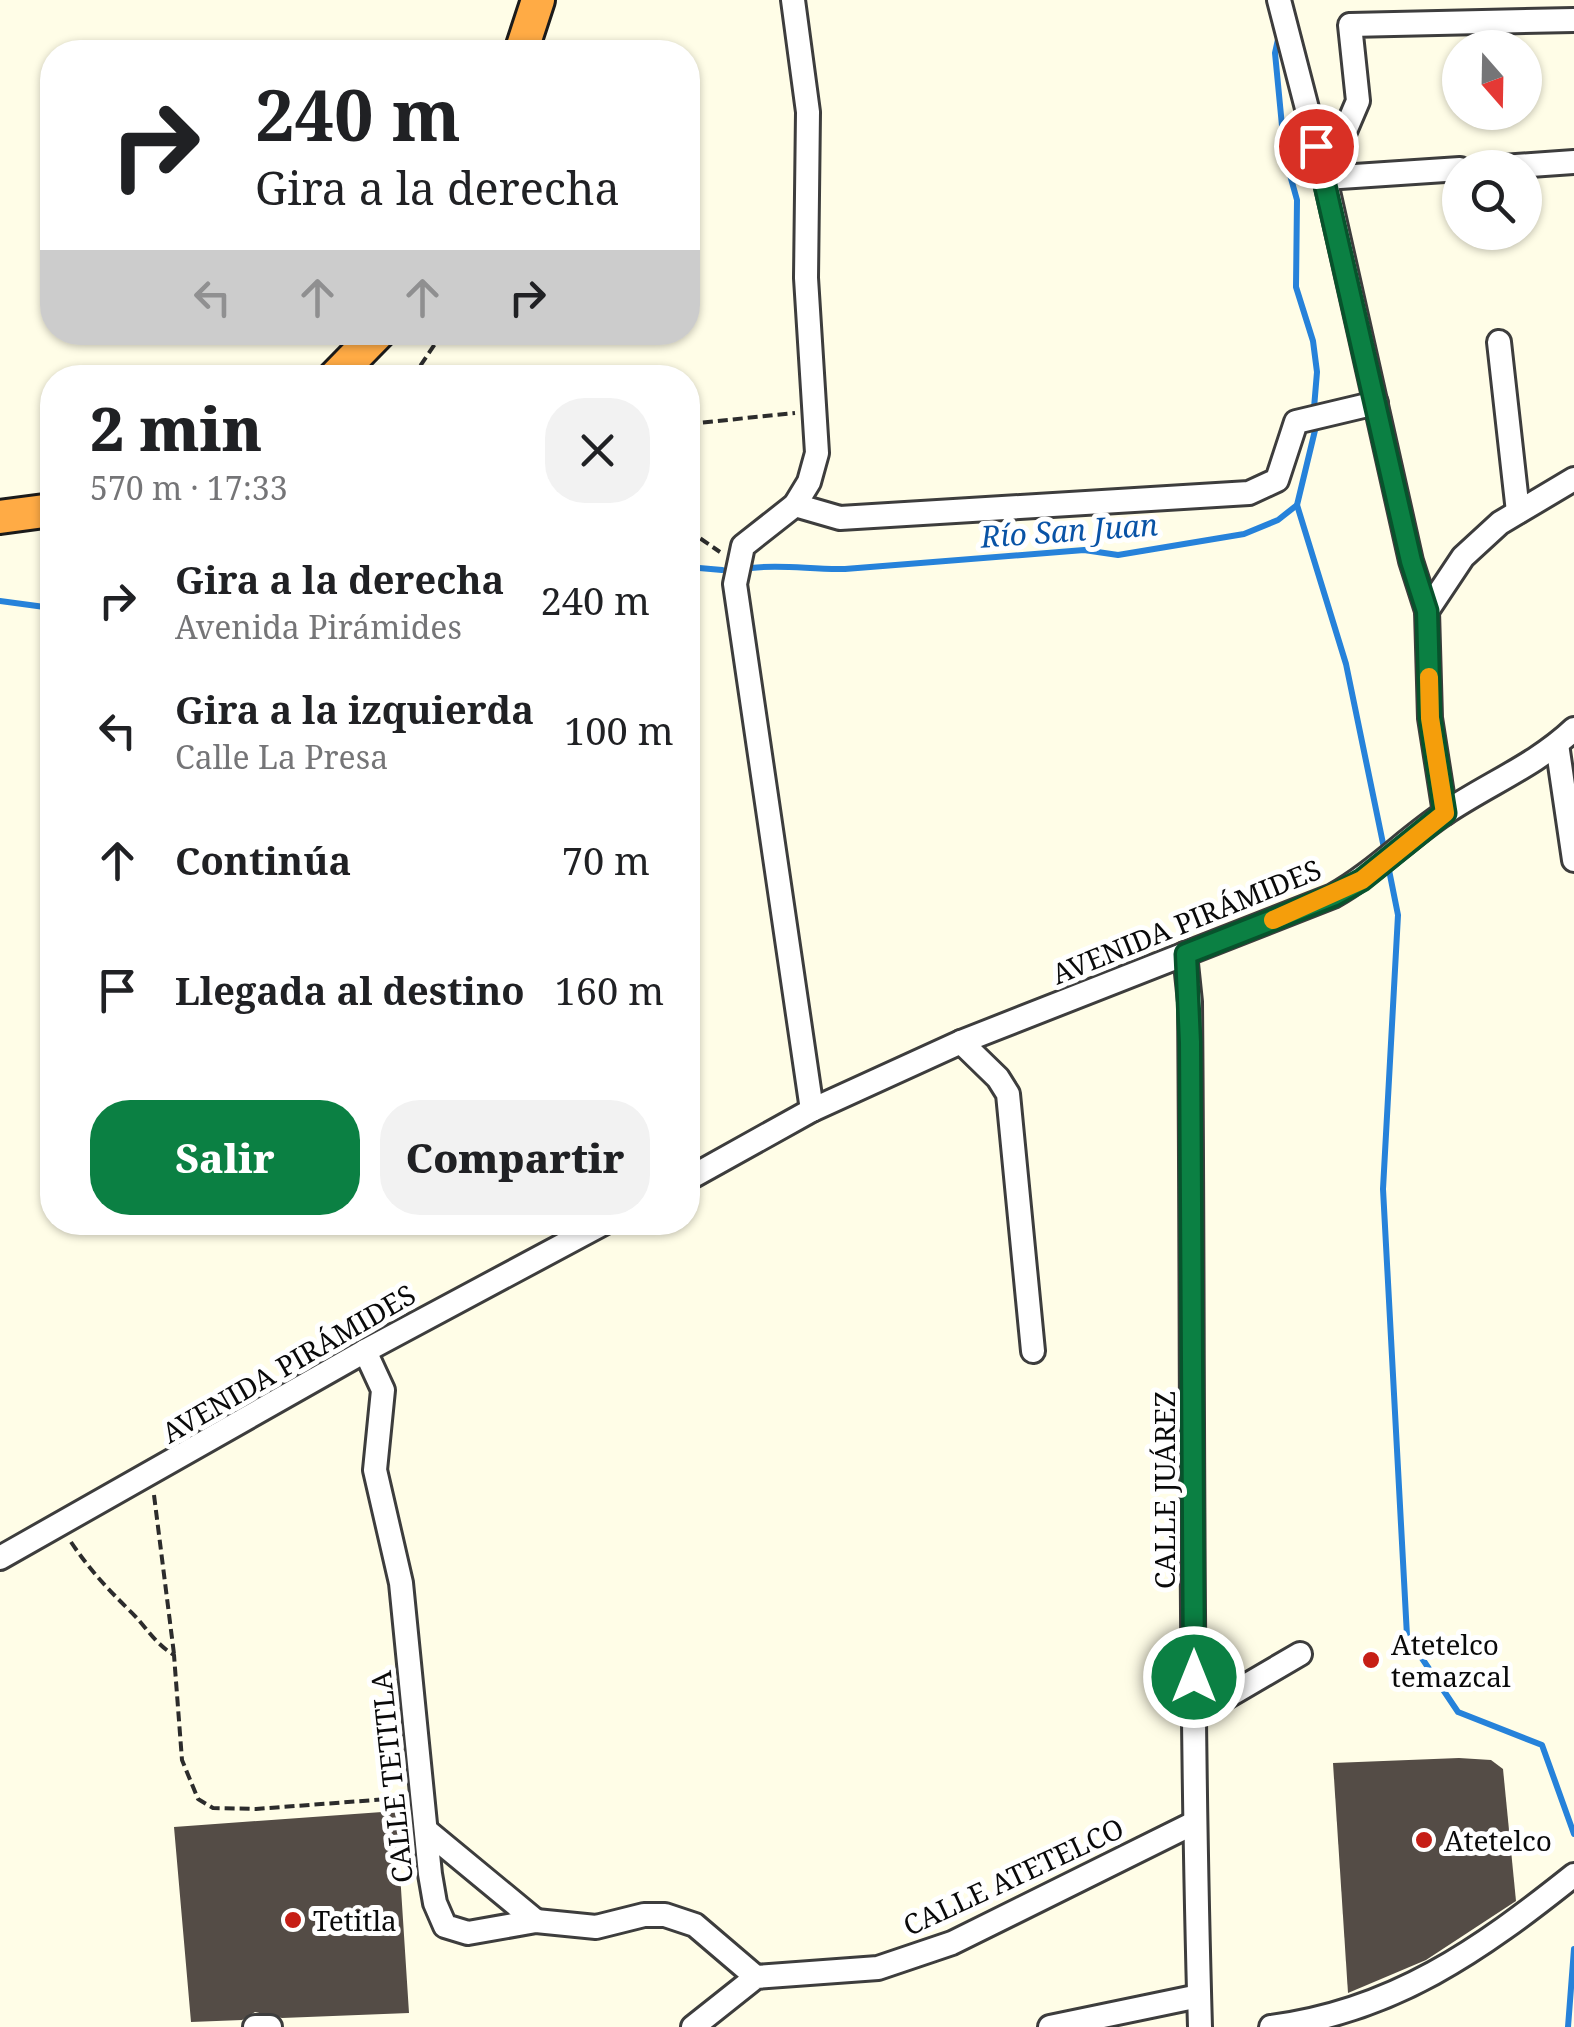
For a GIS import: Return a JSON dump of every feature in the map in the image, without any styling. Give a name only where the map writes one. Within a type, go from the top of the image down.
[{"type":"highway","points":[[524,40],[538,0]]},
{"type":"highway","points":[[347,365],[366,345]]},
{"type":"highway","points":[[0,517],[40,512]]},
{"type":"street","points":[[793,0],[808,112],[806,278],[817,453],[809,482],[795,506],[754,533],[737,563],[736,601],[812,1110]]},
{"type":"street","points":[[1279,0],[1324,178],[1411,561],[1427,611],[1430,718],[1445,813]]},
{"type":"street","points":[[1324,178],[1358,101],[1350,25],[1574,20]]},
{"type":"street","points":[[1542,164],[1574,162]]},
{"type":"street","points":[[1324,178],[1442,170]]},
{"type":"street","points":[[1499,342],[1518,512]]},
{"type":"street","points":[[795,506],[840,518],[1249,493],[1277,480],[1296,422],[1376,403]]},
{"type":"street","points":[[1427,611],[1463,556],[1518,512],[1574,479]]},
{"type":"street","points":[[1566,736],[1574,860]]},
{"type":"street","name":"AVENIDA PIRÁMIDES","points":[[700,1173],[812,1110],[961,1042],[1333,896],[1362,880],[1445,813],[1566,736]]},
{"type":"street","name":"CALLE JUÁREZ","points":[[1186,954],[1191,1062],[1192,1824],[1200,2027]]},
{"type":"street","points":[[961,1042],[998,1078],[1008,1094],[1033,1351]]},
{"type":"street","name":"AVENIDA PIRÁMIDES","points":[[0,1558],[365,1351],[582,1235]]},
{"type":"street","name":"CALLE TETITLA","points":[[365,1351],[383,1390],[376,1470],[401,1584],[435,1903],[445,1926],[468,1933],[536,1922],[596,1926],[644,1915],[680,1918],[756,1977]]},
{"type":"street","points":[[1194,1716],[1300,1654]]},
{"type":"street","name":"CALLE ATETELCO","points":[[756,1977],[878,1968],[952,1943],[1192,1824]]},
{"type":"street","points":[[427,1831],[536,1922]]},
{"type":"street","points":[[1271,2027],[1348,2009],[1414,1986],[1498,1936],[1574,1875]]},
{"type":"street","points":[[693,2027],[756,1977]]},
{"type":"street","points":[[1050,2027],[1199,1996]]},
{"type":"street","points":[[255,2027],[270,2027]]},
{"type":"path","points":[[700,423],[815,411]]},
{"type":"path","points":[[700,538],[737,563]]},
{"type":"path","points":[[152,1475],[174,1655],[182,1760],[198,1799],[214,1808],[312,1802],[359,1805],[424,1795]]},
{"type":"path","points":[[60,1525],[98,1583],[132,1612],[153,1643],[174,1655]]},
{"type":"building","name":"Atetelco","points":[[1491,1760],[1503,1769],[1516,1901],[1426,1960],[1348,1993],[1333,1763]]},
{"type":"building","name":"Tetitla","points":[[396,1811],[409,2013],[282,2018],[255,2012],[242,2020],[191,2022],[174,1827]]},
{"type":"waterway","name":"Río San Juan","points":[[1279,35],[1275,53],[1285,157],[1297,200],[1296,287],[1313,341],[1317,372],[1314,408]]},
{"type":"waterway","name":"Río San Juan","points":[[751,568],[845,569],[1084,550],[1118,555],[1244,534],[1278,520],[1297,505],[1317,422]]},
{"type":"waterway","points":[[1297,505],[1346,664],[1385,853]]},
{"type":"waterway","name":"Río San Juan","points":[[700,568],[722,570]]},
{"type":"waterway","name":"Río San Juan","points":[[0,601],[40,606]]},
{"type":"waterway","points":[[1388,865],[1398,915],[1383,1189],[1407,1636],[1458,1712],[1542,1745],[1574,1834]]},
{"type":"waterway","points":[[1568,2027],[1574,1949]]},
{"type":"slow traffic","points":[[1273,920],[1362,880],[1445,813],[1430,718],[1429,677]]},
{"type":"place","name":"Atetelco temazcal","points":[[1371,1660]]},
{"type":"place","name":"Atetelco","points":[[1424,1840]]},
{"type":"place","name":"Tetitla","points":[[293,1920]]},
{"type":"route","points":[[1194,1677],[1190,1002],[1186,954],[1333,896],[1362,880],[1445,813],[1430,718],[1427,611],[1411,561],[1316,146]]}]
